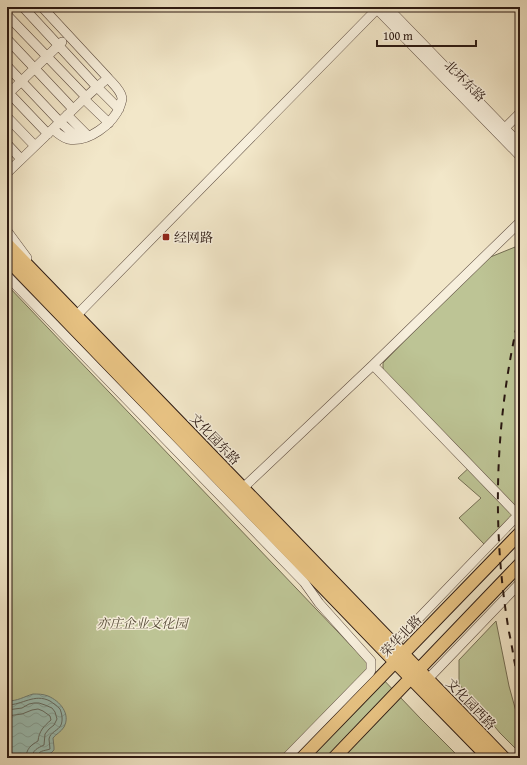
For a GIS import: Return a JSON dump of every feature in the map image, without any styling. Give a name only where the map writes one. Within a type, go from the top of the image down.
[{"type":"main road","name":"文化园东路","points":[[7,244],[46,284],[73,319],[284,546],[399,657]]},
{"type":"main road","name":"文化园东路","points":[[7,259],[73,319],[243,488],[394,644],[399,657]]},
{"type":"main road","name":"荣华北路","points":[[302,758],[520,533]]},
{"type":"main road","points":[[334,758],[520,564]]},
{"type":"main road","points":[[399,657],[415,674]]},
{"type":"main road","name":"文化园西路","points":[[415,674],[428,679],[504,758]]},
{"type":"main road","name":"文化园西路","points":[[415,674],[489,758]]},
{"type":"street","points":[[23,7],[118,109]]},
{"type":"street","points":[[7,91],[50,131],[68,139],[83,138],[96,132],[109,123],[115,116],[118,109],[122,99],[121,93],[42,7]]},
{"type":"street","name":"北环东路","points":[[387,7],[502,132],[520,156]]},
{"type":"street","points":[[73,319],[377,8]]},
{"type":"street","name":"北环东路","points":[[377,8],[502,132],[520,144]]},
{"type":"street","points":[[7,15],[109,123]]},
{"type":"street","points":[[7,95],[69,36]]},
{"type":"street","points":[[7,39],[67,115],[83,138]]},
{"type":"street","points":[[7,66],[67,115]]},
{"type":"street","points":[[7,173],[108,78]]},
{"type":"street","points":[[502,132],[520,113]]},
{"type":"street","points":[[7,117],[35,146]]},
{"type":"street","points":[[7,144],[21,159]]},
{"type":"street","points":[[243,488],[373,365],[520,222]]},
{"type":"street","points":[[7,231],[46,284]]},
{"type":"street","points":[[7,276],[304,582]]},
{"type":"street","points":[[373,365],[519,514],[394,644]]},
{"type":"street","points":[[284,546],[304,582],[319,604],[371,661],[372,670],[286,758]]},
{"type":"street","points":[[463,572],[493,561]]},
{"type":"street","points":[[428,679],[520,583]]},
{"type":"green space","points":[[520,245],[520,507],[484,544],[459,518],[481,498],[458,478],[474,463],[383,370],[383,363],[483,260]]},
{"type":"green space","name":"亦庄企业文化园","points":[[7,285],[420,718],[460,758],[7,758]]},
{"type":"green space","points":[[496,621],[509,686],[520,726],[520,753],[500,733],[459,684],[459,660]]},
{"type":"water","points":[[33,694],[42,694],[57,701],[65,713],[66,722],[64,727],[53,738],[54,750],[51,753],[39,758],[7,758],[7,701],[17,700]]},
{"type":"railway","points":[[520,312],[505,392],[498,472],[498,512],[503,592],[509,632],[520,686]]},
{"type":"place","name":"经网路","points":[[166,237]]}]
